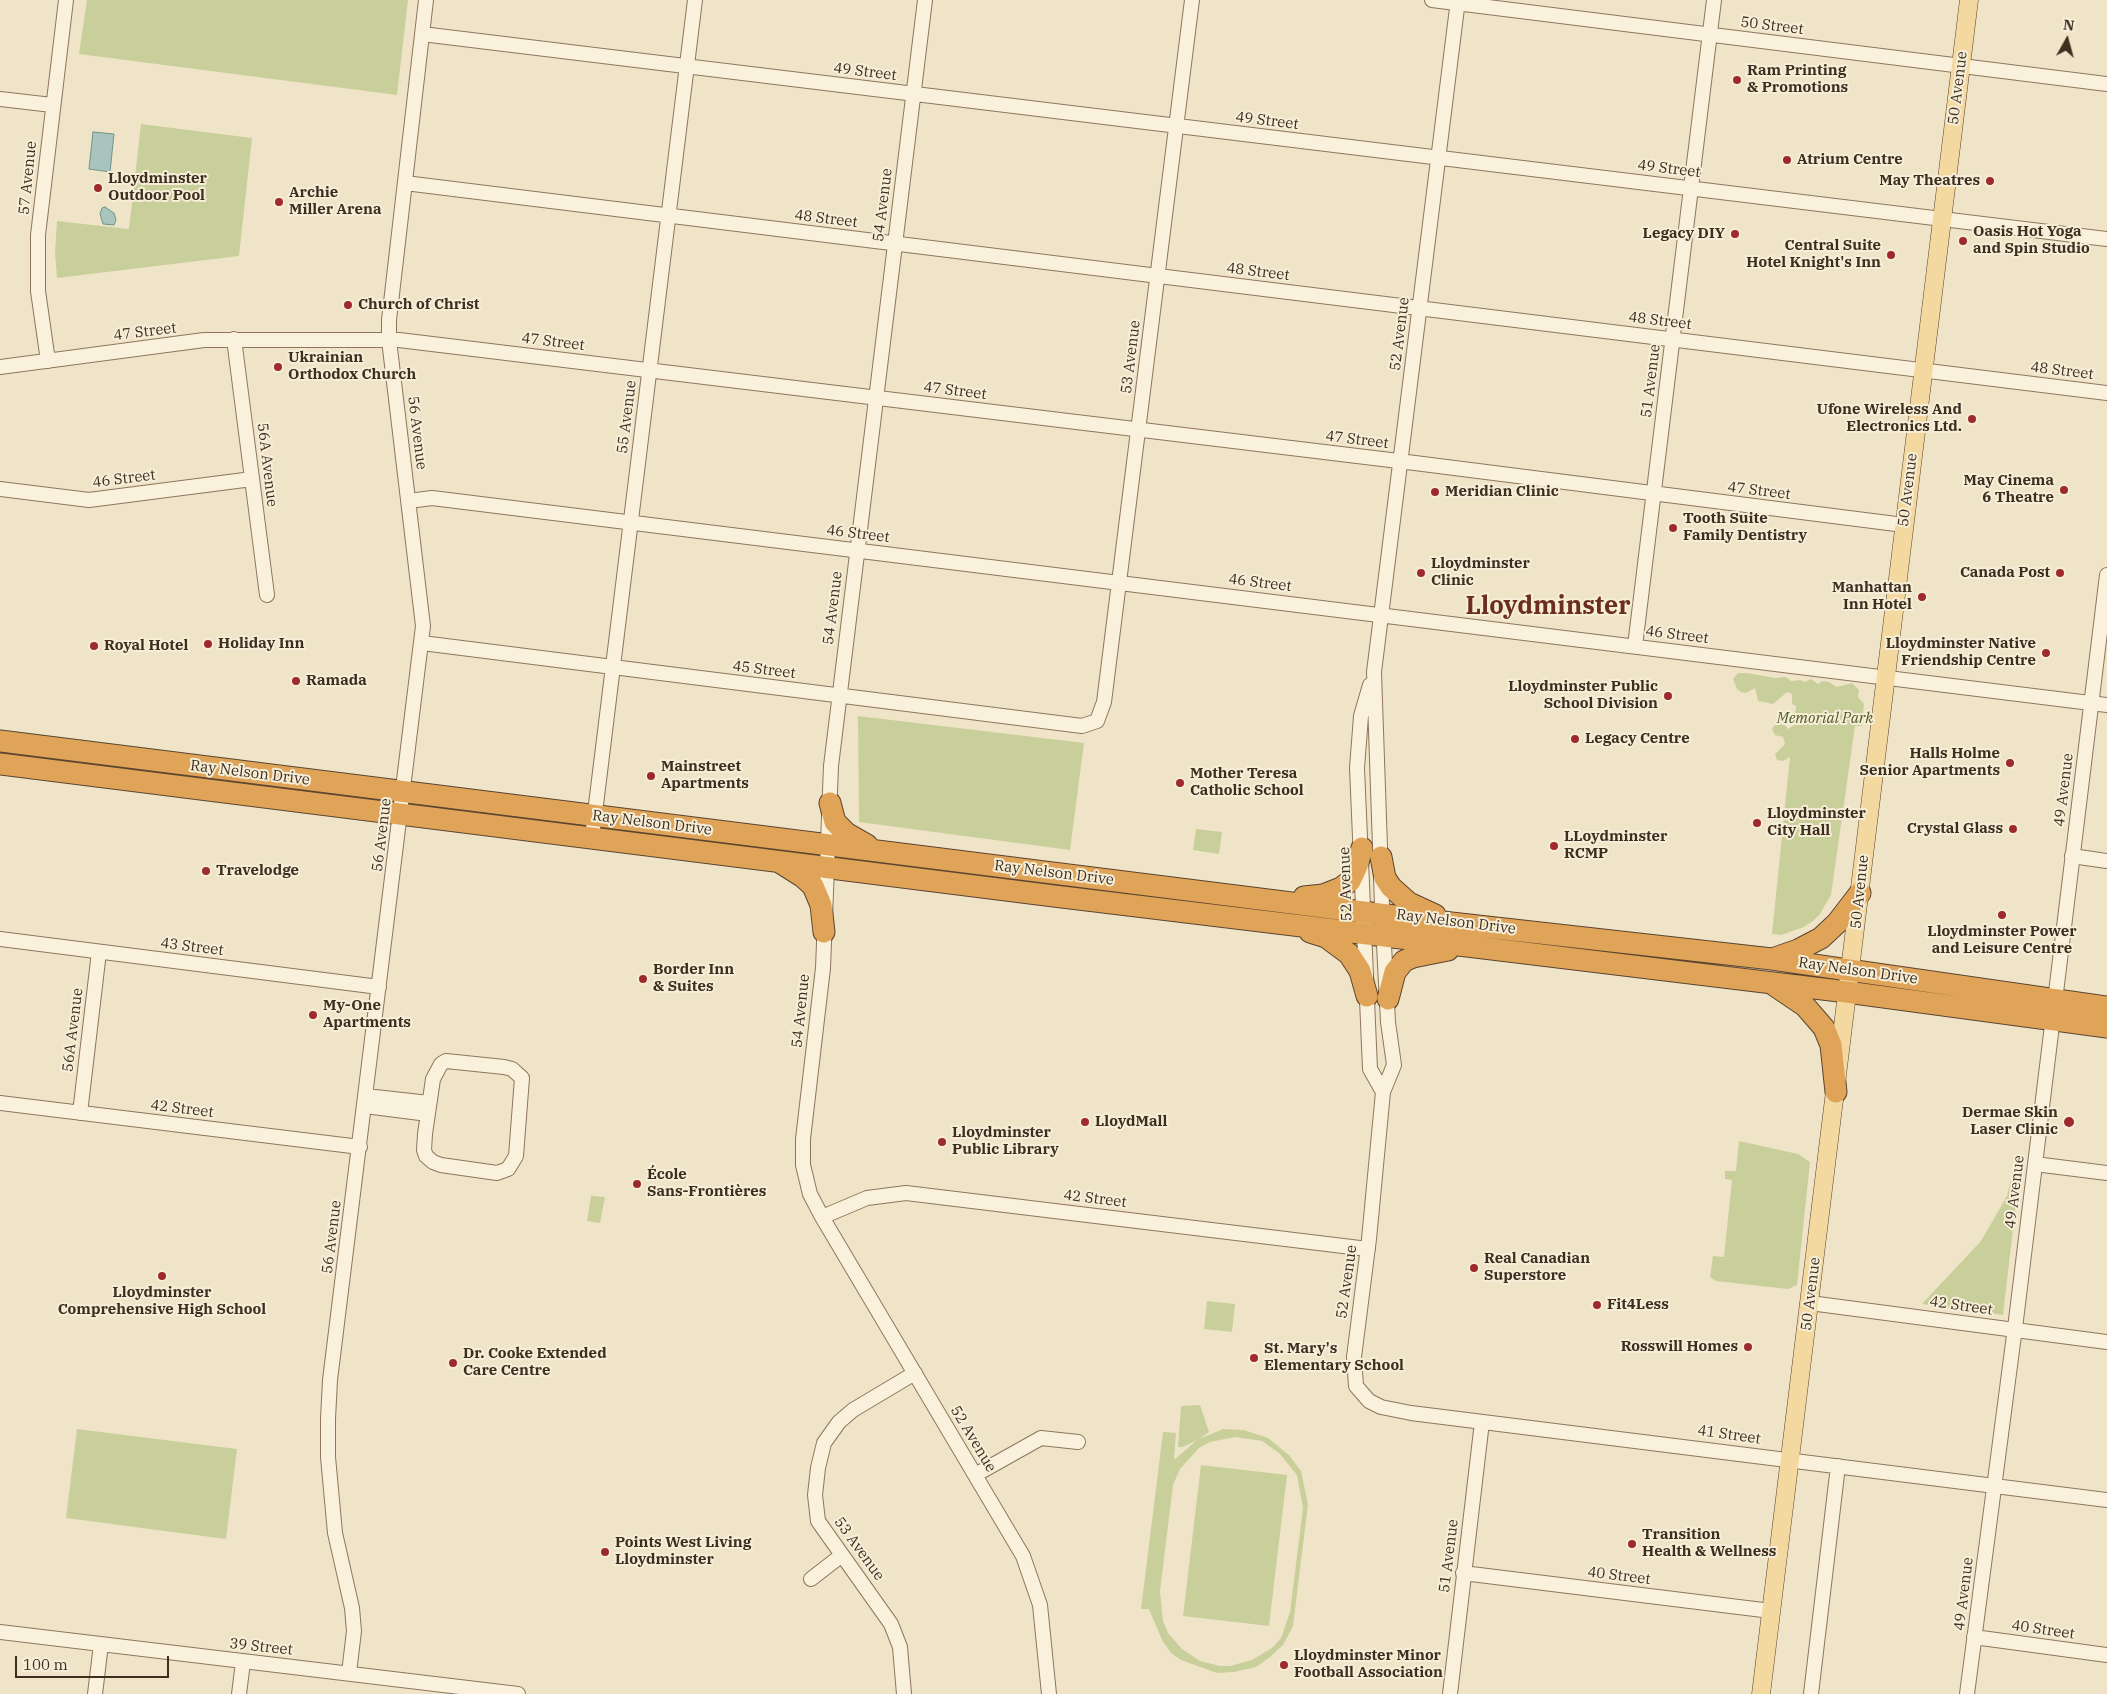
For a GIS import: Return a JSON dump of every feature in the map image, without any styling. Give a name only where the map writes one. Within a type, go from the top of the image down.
[{"type":"highway","name":"Ray Nelson Drive","points":[[0,741],[404,792],[774,860],[1849,992],[2054,1009],[2107,1007]]},
{"type":"highway","name":"Ray Nelson Drive","points":[[0,764],[401,814],[828,844],[874,849],[1451,923],[1772,959],[1852,969],[2054,1009],[2107,1027]]},
{"type":"highway","points":[[830,803],[835,822],[846,832],[874,849]]},
{"type":"highway","points":[[1272,900],[1323,895],[1341,888],[1350,881],[1362,848]]},
{"type":"highway","points":[[1381,857],[1385,878],[1391,887],[1409,903],[1451,923]]},
{"type":"highway","points":[[774,860],[804,877],[813,886],[821,905],[824,932]]},
{"type":"highway","points":[[1772,959],[1798,950],[1821,938],[1837,923],[1860,893]]},
{"type":"highway","points":[[1186,924],[1193,919],[1214,915]]},
{"type":"highway","points":[[1284,923],[1326,937],[1345,950],[1377,998],[1404,962],[1436,951],[1476,947]]},
{"type":"highway","points":[[1770,983],[1805,1006],[1824,1028],[1831,1045],[1836,1092]]},
{"type":"main road","name":"50 Avenue","points":[[1761,1694],[1852,969],[1885,678],[1969,0]]},
{"type":"street","name":"57 Avenue","points":[[48,361],[38,291],[38,235],[66,0]]},
{"type":"street","name":"56 Avenue","points":[[349,1673],[354,1631],[352,1608],[335,1533],[329,1474],[328,1419],[330,1380],[422,643],[423,610],[389,340],[389,320],[426,0]]},
{"type":"street","name":"55 Avenue","points":[[594,827],[648,370],[695,0]]},
{"type":"street","name":"54 Avenue","points":[[822,1217],[807,1184],[802,1151],[819,1003],[831,766],[925,0]]},
{"type":"street","name":"53 Avenue","points":[[1100,718],[1104,702],[1192,0]]},
{"type":"street","name":"50 Street","points":[[1432,0],[2107,84]]},
{"type":"street","name":"51 Avenue","points":[[1635,646],[1714,0]]},
{"type":"street","name":"52 Avenue","points":[[1383,1092],[1370,1069],[1377,998],[1373,913],[1362,848],[1357,749],[1361,716],[1374,672],[1382,614],[1458,2]]},
{"type":"street","name":"49 Street","points":[[422,34],[2107,239]]},
{"type":"street","points":[[0,99],[52,105]]},
{"type":"street","name":"48 Street","points":[[405,183],[2107,393]]},
{"type":"street","name":"56A Avenue","points":[[234,339],[267,595]]},
{"type":"street","name":"47 Street","points":[[0,367],[204,340],[389,340],[875,397],[1904,525]]},
{"type":"street","name":"46 Street","points":[[0,489],[89,500],[252,479]]},
{"type":"street","name":"46 Street","points":[[409,501],[432,498],[2107,705]]},
{"type":"street","name":"49 Avenue","points":[[1967,1694],[2035,1164],[2107,575]]},
{"type":"street","name":"45 Street","points":[[422,643],[1082,726],[1094,724],[1100,718]]},
{"type":"street","name":"52 Avenue","points":[[1356,1386],[1354,1357],[1368,1249],[1383,1092],[1394,1065],[1377,998],[1373,913],[1381,857],[1374,672]]},
{"type":"street","points":[[2072,856],[2107,861]]},
{"type":"street","name":"43 Street","points":[[0,939],[380,987]]},
{"type":"street","name":"56A Avenue","points":[[80,1113],[99,952]]},
{"type":"street","points":[[446,1061],[504,1067],[519,1073],[524,1084],[513,1163],[508,1169],[497,1173],[432,1162],[424,1150],[428,1108],[436,1070],[446,1061]]},
{"type":"street","points":[[365,1101],[428,1108]]},
{"type":"street","name":"42 Street","points":[[0,1103],[360,1147]]},
{"type":"street","points":[[2035,1164],[2107,1173]]},
{"type":"street","name":"42 Street","points":[[822,1217],[867,1198],[906,1193],[1368,1249]]},
{"type":"street","name":"52 Avenue","points":[[822,1217],[1023,1556],[1033,1580],[1043,1626],[1049,1694]]},
{"type":"street","name":"42 Street","points":[[1810,1303],[2107,1342]]},
{"type":"street","name":"53 Avenue","points":[[904,1694],[900,1648],[891,1624],[818,1521],[815,1496],[818,1468],[824,1443],[839,1422],[853,1410],[914,1373]]},
{"type":"street","name":"41 Street","points":[[1356,1386],[1369,1401],[1387,1408],[1482,1422],[2107,1500]]},
{"type":"street","name":"51 Avenue","points":[[1450,1694],[1482,1422]]},
{"type":"street","points":[[975,1475],[1041,1438],[1078,1442]]},
{"type":"street","points":[[1811,1694],[1838,1466]]},
{"type":"street","points":[[811,1579],[842,1555]]},
{"type":"street","name":"40 Street","points":[[1463,1573],[1771,1611]]},
{"type":"street","name":"39 Street","points":[[0,1632],[518,1694]]},
{"type":"street","name":"40 Street","points":[[1974,1637],[2107,1655]]},
{"type":"street","points":[[95,1694],[101,1644]]},
{"type":"street","points":[[239,1694],[244,1662]]},
{"type":"green space","points":[[87,0],[408,0],[397,95],[79,54]]},
{"type":"green space","points":[[141,124],[252,138],[239,256],[57,278],[55,253],[57,221],[129,229]]},
{"type":"green space","name":"Memorial Park","points":[[1738,673],[1775,678],[1786,677],[1791,681],[1800,680],[1805,682],[1811,679],[1818,684],[1822,681],[1829,682],[1837,687],[1852,683],[1859,690],[1858,697],[1864,704],[1862,726],[1855,726],[1831,895],[1820,914],[1813,921],[1804,927],[1781,935],[1772,934],[1790,757],[1783,761],[1777,760],[1775,754],[1785,744],[1783,737],[1775,735],[1772,729],[1776,723],[1784,724],[1788,729],[1794,725],[1796,706],[1792,704],[1792,694],[1787,692],[1773,704],[1758,701],[1755,688],[1746,693],[1741,692],[1737,689],[1733,679]]},
{"type":"green space","points":[[858,716],[1084,743],[1070,850],[859,822]]},
{"type":"green space","points":[[1196,829],[1222,832],[1219,854],[1193,850]]},
{"type":"green space","points":[[1739,1141],[1798,1154],[1810,1162],[1797,1285],[1788,1289],[1716,1281],[1710,1277],[1713,1256],[1724,1257],[1732,1180],[1725,1179],[1725,1171],[1736,1171]]},
{"type":"green space","points":[[2013,1171],[2019,1178],[2003,1315],[1922,1304],[1981,1241],[2007,1196]]},
{"type":"green space","points":[[591,1196],[605,1197],[600,1223],[587,1221]]},
{"type":"green space","points":[[1207,1301],[1235,1304],[1232,1332],[1204,1329]]},
{"type":"green space","points":[[1200,1405],[1209,1432],[1199,1439],[1223,1429],[1244,1430],[1268,1438],[1290,1456],[1301,1471],[1308,1504],[1293,1626],[1283,1645],[1256,1667],[1234,1672],[1217,1673],[1181,1660],[1171,1653],[1162,1640],[1149,1609],[1141,1609],[1163,1432],[1176,1433],[1174,1460],[1197,1440],[1183,1447],[1178,1447],[1181,1406]],"holes":[[[1235,1437],[1262,1441],[1279,1453],[1297,1475],[1303,1508],[1290,1612],[1281,1638],[1272,1648],[1252,1660],[1230,1666],[1220,1666],[1200,1661],[1182,1649],[1168,1633],[1163,1621],[1160,1591],[1173,1485],[1180,1469],[1199,1448],[1210,1442]]]},
{"type":"green space","points":[[77,1429],[237,1449],[226,1539],[66,1518]]},
{"type":"green space","points":[[1201,1465],[1287,1475],[1269,1626],[1183,1616]]},
{"type":"water","points":[[93,132],[114,134],[110,172],[89,169]]},
{"type":"water","points":[[105,207],[114,213],[116,220],[114,225],[103,224],[100,214],[102,208]]},
{"type":"place","name":"Ram Printing & Promotions","points":[[1737,80]]},
{"type":"place","name":"Atrium Centre","points":[[1787,160]]},
{"type":"place","name":"May Theatres","points":[[1990,181]]},
{"type":"place","name":"Lloydminster Outdoor Pool","points":[[98,188]]},
{"type":"place","name":"Archie Miller Arena","points":[[279,202]]},
{"type":"place","name":"Legacy DIY","points":[[1735,234]]},
{"type":"place","name":"Oasis Hot Yoga and Spin Studio","points":[[1963,241]]},
{"type":"place","name":"Central Suite Hotel Knight's Inn","points":[[1891,255]]},
{"type":"place","name":"Church of Christ","points":[[348,305]]},
{"type":"place","name":"Ukrainian Orthodox Church","points":[[278,367]]},
{"type":"place","name":"Ufone Wireless And Electronics Ltd.","points":[[1972,419]]},
{"type":"place","name":"May Cinema 6 Theatre","points":[[2064,490]]},
{"type":"place","name":"Meridian Clinic","points":[[1435,492]]},
{"type":"place","name":"Tooth Suite Family Dentistry","points":[[1673,528]]},
{"type":"place","name":"Lloydminster Clinic","points":[[1421,573]]},
{"type":"place","name":"Canada Post","points":[[2060,573]]},
{"type":"place","name":"Manhattan Inn Hotel","points":[[1922,597]]},
{"type":"place","name":"Holiday Inn","points":[[208,644]]},
{"type":"place","name":"Royal Hotel","points":[[94,646]]},
{"type":"place","name":"Lloydminster Native Friendship Centre","points":[[2046,653]]},
{"type":"place","name":"Ramada","points":[[296,681]]},
{"type":"place","name":"Lloydminster Public School Division","points":[[1668,696]]},
{"type":"place","name":"Legacy Centre","points":[[1575,739]]},
{"type":"place","name":"Halls Holme Senior Apartments","points":[[2010,763]]},
{"type":"place","name":"Mainstreet Apartments","points":[[651,776]]},
{"type":"place","name":"Mother Teresa Catholic School","points":[[1180,783]]},
{"type":"place","name":"Lloydminster City Hall","points":[[1757,823]]},
{"type":"place","name":"Crystal Glass","points":[[2013,829]]},
{"type":"place","name":"LLoydminster RCMP","points":[[1554,846]]},
{"type":"place","name":"Travelodge","points":[[206,871]]},
{"type":"place","name":"Lloydminster Power and Leisure Centre","points":[[2002,915]]},
{"type":"place","name":"Border Inn & Suites","points":[[643,979]]},
{"type":"place","name":"My-One Apartments","points":[[313,1015]]},
{"type":"place","name":"LloydMall","points":[[1085,1122]]},
{"type":"place","name":"Dermae Skin Laser Clinic","points":[[2069,1122]]},
{"type":"place","name":"Lloydminster Public Library","points":[[942,1142]]},
{"type":"place","name":"École Sans-Frontières","points":[[637,1184]]},
{"type":"place","name":"Real Canadian Superstore","points":[[1474,1268]]},
{"type":"place","name":"Lloydminster Comprehensive High School","points":[[162,1276]]},
{"type":"place","name":"Fit4Less","points":[[1597,1305]]},
{"type":"place","name":"Rosswill Homes","points":[[1748,1347]]},
{"type":"place","name":"St. Mary's Elementary School","points":[[1254,1358]]},
{"type":"place","name":"Dr. Cooke Extended Care Centre","points":[[453,1363]]},
{"type":"place","name":"Transition Health & Wellness","points":[[1632,1544]]},
{"type":"place","name":"Points West Living Lloydminster","points":[[605,1552]]},
{"type":"place","name":"Lloydminster Minor Football Association","points":[[1284,1665]]},
{"type":"district","name":"Lloydminster","points":[[1548,607]]}]
